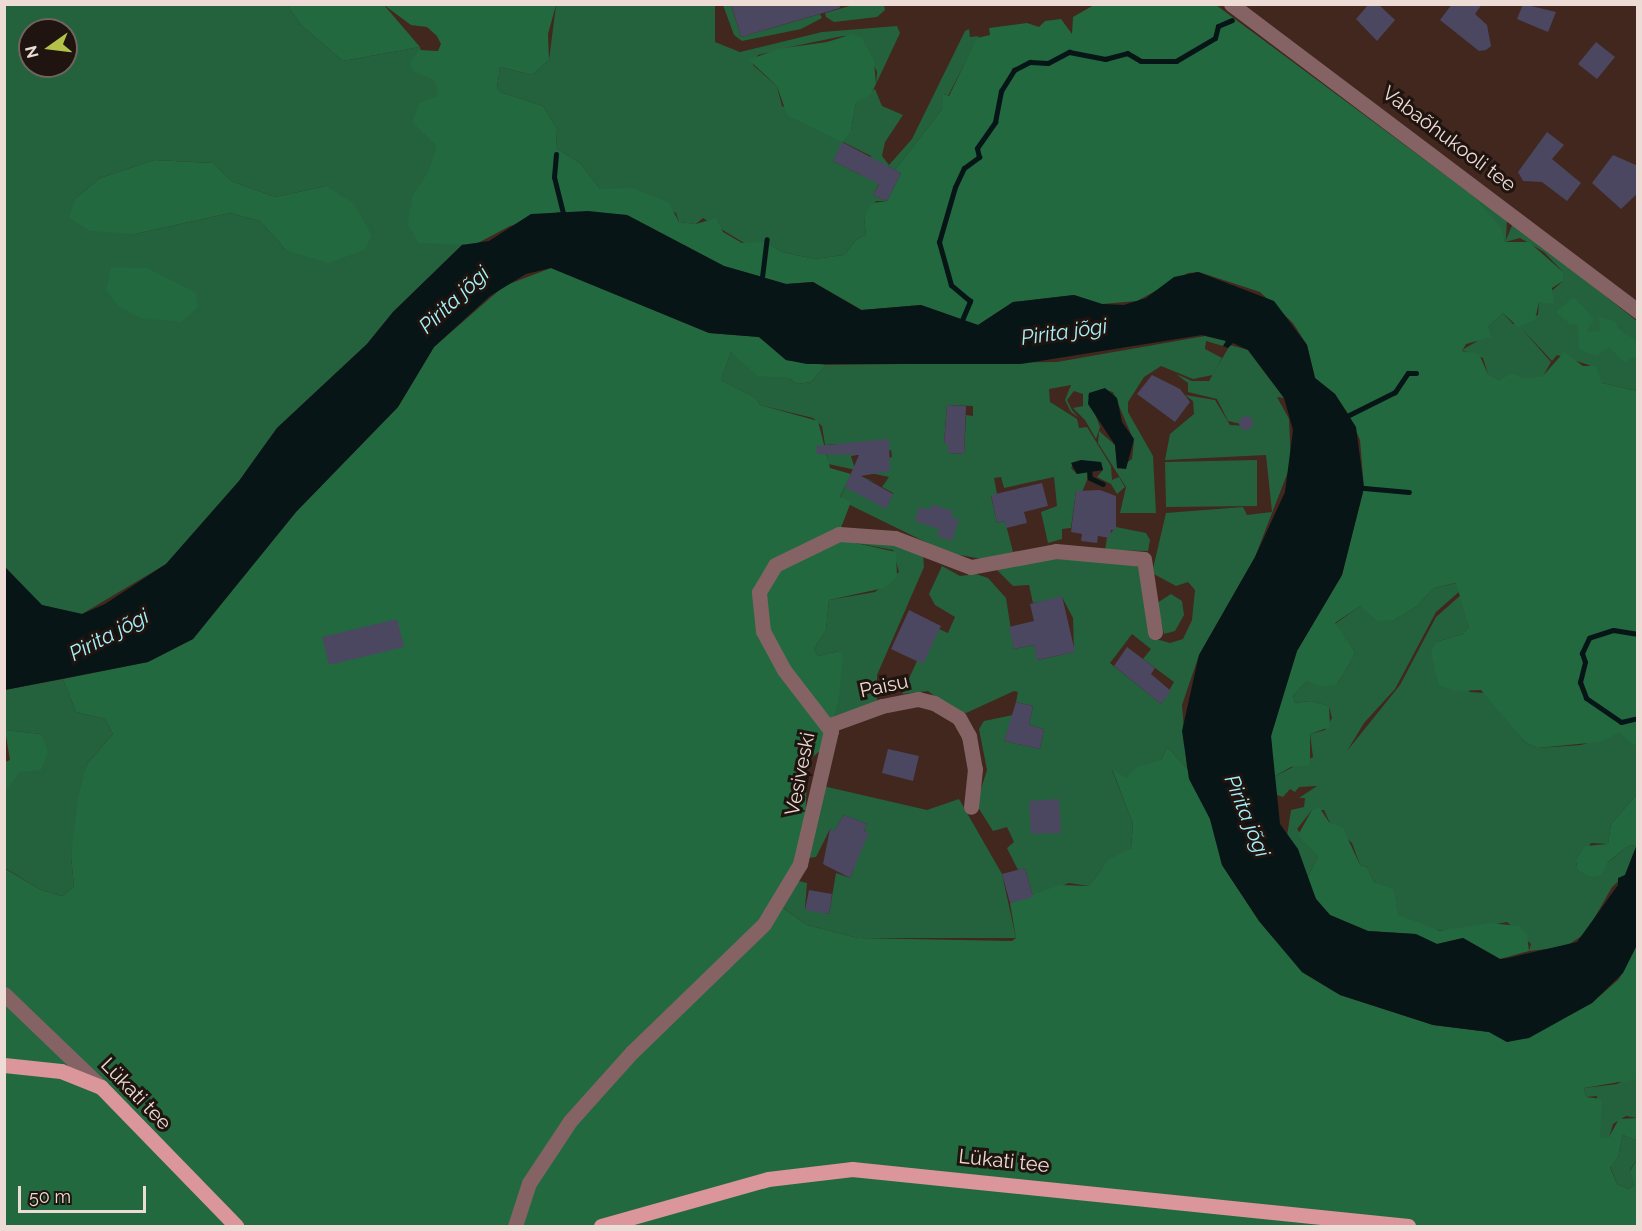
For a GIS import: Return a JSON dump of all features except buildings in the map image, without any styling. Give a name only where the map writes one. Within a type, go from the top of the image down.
[{"type":"main road","points":[[4,1065],[61,1071],[101,1088]]},
{"type":"main road","name":"Lükati tee","points":[[101,1088],[236,1227]]},
{"type":"main road","name":"Lükati tee","points":[[601,1227],[760,1180],[852,1169],[1408,1227]]},
{"type":"street","name":"Vabaõhukooli tee","points":[[1231,4],[1638,311]]},
{"type":"street","name":"Vesiveski","points":[[515,1227],[536,1170],[570,1121],[632,1052],[735,956],[780,903],[808,841],[831,739],[830,725],[777,659],[763,631],[758,602],[762,583],[775,565],[832,535],[895,538],[971,567],[1056,550],[1144,560],[1155,632]]},
{"type":"street","name":"Paisu","points":[[830,725],[882,706],[918,699],[934,703],[959,718],[969,736],[975,768],[971,807]]},
{"type":"street","name":"Lükati tee","points":[[4,994],[101,1088]]},
{"type":"green space","points":[[5,5],[287,5],[301,25],[343,61],[420,47],[425,69],[445,86],[450,222],[462,245],[393,312],[367,344],[277,428],[239,481],[166,564],[82,614],[41,605],[5,567]],"holes":[[[154,160],[213,163],[231,181],[275,197],[326,186],[286,250],[260,221],[230,213],[135,234],[76,198],[100,178]]]},
{"type":"green space","points":[[287,5],[384,5],[420,47],[343,61],[301,25]]},
{"type":"green space","points":[[384,5],[556,5],[548,34],[549,60],[532,75],[500,67],[497,87],[500,92],[543,106],[557,129],[556,148],[580,163],[600,189],[633,188],[669,203],[679,222],[696,224],[716,218],[723,232],[742,243],[766,242],[782,252],[815,259],[844,255],[857,239],[866,235],[864,217],[873,203],[887,201],[901,173],[895,170],[943,108],[943,94],[949,96],[977,38],[990,35],[989,28],[1027,23],[1039,27],[1045,21],[1061,19],[1072,34],[1073,17],[1094,5],[1216,5],[1476,198],[1502,229],[1505,242],[1529,242],[1563,272],[1563,281],[1552,288],[1554,304],[1539,302],[1535,320],[1518,327],[1503,313],[1488,327],[1491,337],[1466,344],[1462,351],[1479,354],[1488,374],[1500,380],[1512,373],[1523,378],[1542,377],[1564,352],[1583,366],[1596,366],[1602,383],[1637,391],[1637,747],[1619,733],[1599,742],[1537,748],[1525,742],[1481,690],[1455,691],[1439,685],[1431,652],[1436,642],[1463,634],[1469,627],[1456,583],[1434,588],[1416,607],[1394,620],[1378,621],[1360,606],[1335,623],[1355,652],[1352,660],[1337,684],[1323,687],[1307,681],[1293,696],[1295,703],[1311,701],[1329,706],[1330,727],[1310,734],[1310,765],[1291,767],[1273,777],[1271,736],[1297,651],[1342,575],[1364,488],[1360,440],[1349,415],[1335,394],[1315,378],[1307,345],[1293,323],[1260,292],[1199,272],[1188,273],[1137,301],[1102,304],[1074,295],[1013,302],[978,325],[921,305],[862,310],[813,282],[786,284],[724,266],[627,215],[559,212],[510,226],[474,245],[419,243],[408,225],[412,197],[429,171],[437,146],[412,122],[420,103],[437,96],[438,90],[434,80],[413,71],[410,62],[419,50],[438,51],[441,44],[437,36],[427,27],[411,25]]},
{"type":"green space","points":[[556,5],[715,5],[715,42],[740,52],[822,32],[897,26],[900,33],[876,84],[877,72],[861,38],[843,36],[758,55],[753,65],[777,86],[782,106],[851,131],[856,103],[875,89],[882,106],[903,115],[885,142],[882,156],[889,165],[912,139],[965,31],[969,29],[970,37],[979,36],[948,96],[944,94],[943,108],[895,170],[888,166],[873,195],[887,201],[876,201],[864,217],[866,235],[857,239],[844,255],[815,259],[782,252],[766,242],[749,246],[703,218],[696,224],[679,222],[676,213],[629,189],[600,189],[580,163],[556,148],[557,129],[543,106],[500,92],[497,87],[500,67],[532,75],[549,60]],"holes":[[[843,142],[871,156],[861,175],[833,161]]]},
{"type":"green space","points":[[723,5],[731,5],[741,37],[820,14],[822,18],[801,29],[742,41],[734,35]]},
{"type":"green space","points":[[853,5],[884,5],[885,10],[877,17],[834,22],[826,17],[825,13]]},
{"type":"green space","points":[[853,34],[862,38],[874,61],[876,84],[871,94],[856,103],[851,131],[842,142],[787,115],[777,86],[749,60],[777,49],[827,42]]},
{"type":"green space","points":[[154,160],[213,163],[231,181],[275,197],[326,186],[354,204],[372,236],[364,250],[329,263],[286,250],[260,221],[230,213],[135,234],[90,231],[69,217],[76,198],[100,178]]},
{"type":"green space","points":[[1476,198],[1507,219],[1506,240],[1513,223],[1637,321],[1637,391],[1602,383],[1589,365],[1557,355],[1552,361],[1523,330],[1551,362],[1542,378],[1500,380],[1488,374],[1483,358],[1462,350],[1486,336],[1488,327],[1503,313],[1513,324],[1538,315],[1539,302],[1563,281],[1563,272],[1544,252],[1520,238],[1505,242],[1501,229]]},
{"type":"green space","points":[[111,267],[147,268],[196,293],[198,307],[181,322],[140,318],[119,306],[106,290]]},
{"type":"green space","points":[[551,268],[709,333],[759,337],[786,360],[826,365],[811,382],[797,384],[789,378],[758,376],[731,352],[721,380],[756,398],[760,405],[818,421],[830,468],[851,474],[840,497],[851,502],[840,530],[851,542],[896,552],[897,577],[884,588],[829,600],[826,630],[814,649],[818,656],[839,651],[843,655],[838,704],[822,749],[807,762],[805,842],[775,902],[807,925],[858,938],[1012,941],[1016,938],[1010,903],[1060,885],[1089,886],[1108,860],[1131,848],[1133,824],[1112,769],[1126,778],[1137,767],[1161,760],[1167,747],[1187,768],[1210,819],[1222,865],[1259,921],[1302,972],[1340,995],[1433,1025],[1489,1032],[1507,1042],[1534,1034],[1592,1003],[1619,979],[1637,945],[1637,1079],[1584,1088],[1586,1097],[1602,1099],[1600,1138],[1609,1137],[1619,1119],[1637,1118],[1637,1141],[1623,1135],[1618,1157],[1610,1167],[1617,1184],[1628,1189],[1634,1185],[1630,1171],[1637,1159],[1637,1226],[5,1226],[4,868],[41,890],[62,896],[74,887],[71,856],[78,798],[87,764],[113,734],[105,719],[76,712],[63,679],[148,662],[193,639],[296,512],[398,407],[434,347],[504,286]]},
{"type":"green space","points":[[1574,297],[1594,319],[1586,332],[1600,331],[1599,317],[1615,321],[1618,329],[1637,341],[1637,356],[1624,362],[1609,347],[1597,356],[1579,349],[1578,324],[1570,324],[1556,312]]},
{"type":"green space","points":[[1205,336],[1227,341],[1223,346],[1206,341],[1205,349],[1222,358],[1213,375],[1193,379],[1161,366],[1144,377],[1128,402],[1128,412],[1153,456],[1156,513],[1120,513],[1126,487],[1098,443],[1099,431],[1115,445],[1118,469],[1132,459],[1134,441],[1113,392],[1102,389],[1088,395],[1100,427],[1096,439],[1085,420],[1073,408],[1083,406],[1083,394],[1074,391],[1067,400],[1078,417],[1071,412],[1065,400],[1071,385],[1049,389],[1050,402],[1077,419],[1079,428],[1087,427],[1111,466],[1112,480],[1119,477],[1125,487],[1117,494],[1111,484],[1097,477],[1103,470],[1101,462],[1074,462],[1071,468],[1077,474],[1087,470],[1087,480],[1082,492],[1076,491],[1071,528],[1062,529],[1062,539],[1048,543],[1041,512],[1057,506],[1054,477],[1004,488],[1001,477],[994,478],[997,494],[991,496],[997,523],[1005,521],[1013,552],[982,559],[960,555],[958,558],[850,505],[840,498],[851,474],[877,482],[865,479],[888,504],[893,493],[882,487],[889,477],[828,464],[827,454],[836,454],[835,444],[825,445],[822,426],[813,418],[760,405],[756,398],[721,380],[731,352],[764,375],[789,378],[797,384],[811,382],[826,365],[1057,362]],"holes":[[[947,405],[973,406],[973,416],[966,415],[964,454],[948,453],[948,444],[944,443]],[[891,450],[892,457],[854,466],[851,456]]]},
{"type":"green space","points":[[1230,345],[1248,350],[1284,398],[1277,397],[1289,419],[1291,464],[1255,557],[1199,655],[1182,705],[1187,768],[1167,747],[1161,760],[1126,779],[1112,770],[1133,824],[1131,848],[1103,867],[1089,886],[1069,883],[1033,897],[1025,868],[1018,870],[1007,848],[1014,842],[1007,827],[993,831],[976,804],[987,770],[979,729],[984,721],[1013,715],[1004,741],[1040,749],[1044,729],[1029,725],[1033,706],[1016,702],[1018,692],[1014,691],[966,713],[954,711],[928,691],[902,694],[917,661],[939,629],[948,633],[955,617],[935,605],[929,594],[942,566],[960,576],[976,574],[988,578],[1006,598],[1014,649],[1034,645],[1038,660],[1074,652],[1073,618],[1062,597],[1033,603],[1029,585],[1013,586],[996,569],[1043,557],[1131,564],[1139,567],[1156,639],[1170,643],[1183,639],[1192,620],[1195,590],[1188,582],[1176,586],[1152,573],[1166,513],[1243,507],[1247,515],[1272,512],[1266,455],[1165,460],[1170,434],[1194,414],[1193,401],[1185,395],[1215,400],[1230,425],[1251,426],[1246,416],[1241,424],[1228,421],[1217,399],[1188,392],[1188,383],[1176,374],[1192,381],[1209,381]],"holes":[[[1132,634],[1151,649],[1143,659],[1174,682],[1161,704],[1110,663]]]},
{"type":"green space","points":[[1257,460],[1257,506],[1166,507],[1165,462]]},
{"type":"green space","points":[[1116,527],[1146,533],[1150,540],[1148,551],[1105,550],[1107,537]]},
{"type":"green space","points":[[851,542],[895,544],[923,554],[924,567],[877,675],[877,702],[832,717],[838,704],[839,651],[818,656],[814,649],[826,630],[829,600],[875,592],[899,572],[893,550]]},
{"type":"green space","points":[[1457,583],[1460,591],[1436,612],[1395,689],[1364,723],[1347,751],[1400,685],[1436,617],[1462,594],[1469,627],[1463,634],[1436,642],[1470,692],[1485,693],[1525,742],[1537,748],[1581,745],[1619,733],[1630,740],[1637,747],[1637,794],[1611,824],[1608,844],[1591,843],[1576,864],[1590,877],[1628,846],[1637,845],[1625,875],[1612,887],[1586,933],[1565,947],[1529,951],[1531,944],[1507,922],[1453,932],[1428,929],[1399,915],[1392,888],[1374,882],[1367,867],[1360,865],[1352,843],[1329,821],[1324,810],[1312,810],[1297,829],[1318,856],[1307,879],[1287,836],[1291,810],[1304,807],[1305,798],[1299,798],[1317,786],[1299,787],[1295,792],[1290,789],[1283,797],[1277,795],[1273,777],[1313,757],[1310,734],[1325,730],[1332,718],[1329,706],[1311,701],[1295,703],[1293,696],[1307,681],[1337,684],[1352,660],[1355,652],[1335,624],[1360,606],[1394,620],[1416,607],[1434,588]]},
{"type":"green space","points":[[1171,594],[1182,601],[1184,615],[1175,631],[1164,634],[1157,603]]},
{"type":"green space","points":[[63,679],[76,712],[105,719],[113,734],[87,764],[71,856],[74,887],[62,896],[41,890],[5,868],[5,791],[41,734],[5,730],[4,690]]},
{"type":"green space","points":[[5,730],[41,734],[48,751],[41,770],[20,772],[5,791],[5,762],[10,760]]},
{"type":"green space","points":[[823,786],[927,810],[959,799],[1002,874],[1016,938],[858,938],[807,925],[781,906],[799,881],[807,883],[805,909],[829,914],[836,873],[850,878],[854,868],[850,867],[868,832],[864,831],[867,824],[844,815],[834,831],[830,829],[816,857],[808,858]]},
{"type":"green space","points":[[1637,794],[1637,845],[1628,846],[1608,862],[1601,875],[1590,877],[1578,870],[1576,861],[1585,846],[1608,844],[1611,824]]},
{"type":"green space","points":[[1319,807],[1329,822],[1343,828],[1360,865],[1367,867],[1374,882],[1393,888],[1399,915],[1440,931],[1489,923],[1519,926],[1527,934],[1529,951],[1500,959],[1463,938],[1437,944],[1415,934],[1368,931],[1330,915],[1316,899],[1307,879],[1318,856],[1298,835],[1312,810]]},
{"type":"green space","points":[[1630,1077],[1637,1079],[1637,1118],[1626,1116],[1613,1124],[1609,1138],[1599,1138],[1597,1096],[1586,1097],[1584,1088],[1617,1084]]},
{"type":"green space","points":[[1623,1135],[1637,1141],[1637,1159],[1630,1170],[1634,1185],[1628,1189],[1617,1184],[1610,1166],[1618,1157]]},
{"type":"water","name":"Pirita jõgi","points":[[588,211],[627,215],[724,266],[786,284],[813,282],[861,310],[921,305],[978,325],[1013,302],[1074,295],[1102,304],[1124,305],[1146,298],[1174,277],[1198,272],[1274,301],[1307,345],[1315,378],[1335,394],[1356,427],[1364,488],[1342,575],[1297,651],[1271,736],[1280,824],[1298,849],[1316,899],[1330,915],[1368,931],[1416,934],[1437,944],[1463,938],[1500,959],[1508,958],[1577,942],[1618,885],[1618,878],[1625,875],[1637,844],[1637,945],[1623,973],[1592,1003],[1529,1038],[1507,1042],[1489,1032],[1433,1025],[1340,995],[1302,972],[1259,921],[1222,865],[1210,819],[1189,779],[1182,731],[1199,655],[1255,557],[1285,492],[1293,430],[1284,398],[1248,350],[1233,343],[1228,348],[1223,346],[1226,341],[1202,335],[1021,364],[807,364],[786,360],[759,337],[709,333],[551,268],[526,274],[490,296],[434,347],[398,407],[296,512],[193,639],[148,662],[5,690],[5,567],[42,605],[82,614],[105,604],[166,564],[239,481],[277,428],[367,344],[393,312],[462,245],[489,241],[531,214]]},
{"type":"water","points":[[1105,388],[1117,398],[1122,422],[1134,439],[1126,469],[1117,468],[1115,445],[1088,404],[1089,393]]},
{"type":"water","points":[[1081,460],[1101,462],[1103,470],[1077,474],[1071,463]]},
{"type":"waterway","points":[[962,320],[970,301],[951,285],[939,242],[955,187],[964,168],[979,157],[977,148],[995,122],[1001,91],[1014,70],[1030,62],[1048,63],[1069,52],[1105,59],[1127,53],[1141,61],[1176,61],[1215,38],[1218,26],[1232,20]]},
{"type":"waterway","points":[[556,154],[554,177],[563,212]]},
{"type":"waterway","points":[[762,277],[767,239]]},
{"type":"waterway","points":[[1349,415],[1395,392],[1408,373],[1416,373]]},
{"type":"waterway","points":[[1089,469],[1090,478],[1103,484]]},
{"type":"waterway","points":[[1364,488],[1409,492]]},
{"type":"waterway","points":[[1638,634],[1613,630],[1589,638],[1582,653],[1585,662],[1580,682],[1586,698],[1621,722],[1638,718]]}]
